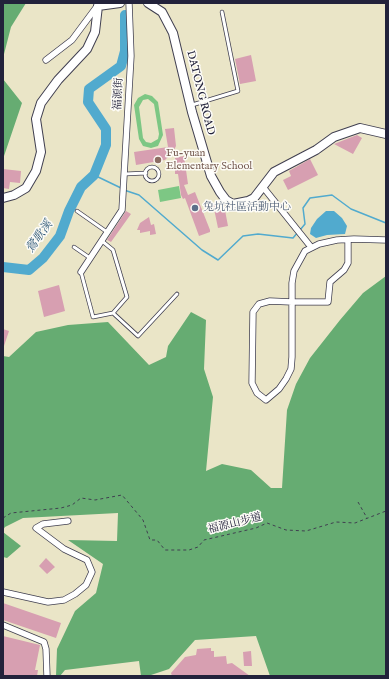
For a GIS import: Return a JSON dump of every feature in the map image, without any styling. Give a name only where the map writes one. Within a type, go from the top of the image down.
[{"type":"street","points":[[46,60],[72,40],[98,5],[120,3]]},
{"type":"street","name":"福源街","points":[[81,272],[122,210],[131,56],[129,3]]},
{"type":"street","name":"DATONG ROAD","points":[[148,3],[162,12],[173,33],[190,106],[212,176],[226,200],[233,204],[248,202],[278,169],[316,150],[334,137],[360,128],[386,134]]},
{"type":"street","points":[[3,198],[14,195],[26,188],[36,171],[41,152],[36,119],[41,103],[58,80],[88,49],[95,32],[98,5]]},
{"type":"street","points":[[263,187],[311,247]]},
{"type":"street","points":[[348,240],[348,263],[344,270],[330,282],[328,302],[292,302],[264,302],[259,304],[253,312],[252,383],[257,393],[266,400],[279,388],[291,369],[292,302],[292,283],[294,271],[299,260],[311,247],[319,244],[348,240],[386,240]]},
{"type":"street","points":[[3,592],[48,602],[64,600],[75,594],[86,584],[92,572],[87,560],[64,549],[36,528],[43,524],[68,521]]},
{"type":"street","points":[[3,625],[44,642],[46,649],[47,676]]},
{"type":"lane","points":[[190,106],[238,91],[222,12]]},
{"type":"lane","points":[[151,167],[156,168],[159,173],[156,179],[152,180],[148,179],[146,173],[151,167]]},
{"type":"lane","points":[[125,174],[146,173]]},
{"type":"lane","points":[[78,211],[108,232]]},
{"type":"lane","points":[[81,272],[93,317],[113,313],[127,297],[113,250],[102,241]]},
{"type":"lane","points":[[74,247],[90,258]]},
{"type":"lane","points":[[113,313],[138,336],[177,294]]},
{"type":"path","name":"福源山步道","points":[[3,518],[11,513],[61,508],[72,505],[81,498],[95,500],[122,495],[143,520],[150,540],[157,540],[165,550],[189,550],[198,547],[204,540],[256,528],[267,523],[286,530],[306,531],[336,522],[355,523],[386,511]]},
{"type":"path","points":[[358,502],[368,519]]},
{"type":"green space","points":[[3,3],[26,3],[11,27],[3,58]]},
{"type":"green space","points":[[3,79],[22,103],[3,159]]},
{"type":"green space","points":[[145,94],[152,96],[158,102],[163,135],[158,146],[151,148],[143,146],[139,139],[134,105],[138,98]],"holes":[[[148,99],[154,104],[159,134],[158,139],[151,143],[146,142],[143,138],[139,107],[143,100]]]},
{"type":"green space","points":[[179,186],[181,198],[160,202],[158,190]]},
{"type":"green space","points":[[386,276],[386,676],[270,676],[256,636],[195,640],[169,669],[148,676],[141,676],[139,661],[65,670],[60,676],[56,676],[57,649],[75,611],[96,593],[103,564],[68,540],[117,541],[118,513],[23,518],[5,527],[3,530],[3,356],[9,357],[36,332],[68,325],[108,322],[149,365],[166,357],[168,346],[191,312],[206,320],[204,369],[213,397],[206,471],[222,464],[251,470],[271,488],[282,488],[287,410],[296,384],[310,358],[340,320],[363,293]]},
{"type":"green space","points":[[3,532],[21,546],[7,558],[3,557]]},
{"type":"water","points":[[326,211],[334,211],[342,218],[347,226],[345,234],[327,235],[316,238],[310,234],[311,228],[317,219]]},
{"type":"building","points":[[251,55],[256,81],[240,84],[235,59]]},
{"type":"building","points":[[174,128],[176,146],[174,150],[168,150],[169,156],[165,160],[136,165],[134,152],[168,147],[165,129]]},
{"type":"building","points":[[357,135],[362,138],[353,154],[334,144]]},
{"type":"building","name":"兔坑社區活動中心","points":[[184,156],[188,184],[184,185],[188,195],[195,192],[210,230],[210,232],[199,236],[185,198],[183,199],[181,195],[178,174],[175,174],[175,158]]},
{"type":"building","points":[[310,159],[318,175],[288,190],[283,180],[291,176],[289,171]]},
{"type":"building","points":[[3,169],[21,171],[20,183],[10,182],[9,189],[3,188]]},
{"type":"building","points":[[221,203],[224,205],[228,226],[218,228],[213,204]]},
{"type":"building","points":[[126,211],[131,214],[111,242],[107,240]]},
{"type":"building","points":[[149,217],[151,225],[154,224],[156,234],[150,235],[150,231],[140,233],[140,230],[137,230],[140,223]]},
{"type":"building","points":[[59,285],[65,311],[44,317],[38,291]]},
{"type":"building","points":[[3,329],[9,331],[4,346],[3,345]]},
{"type":"building","points":[[46,558],[55,567],[47,574],[39,566]]},
{"type":"building","points":[[3,603],[61,623],[56,638],[3,620]]},
{"type":"building","points":[[3,636],[40,645],[35,670],[38,670],[37,676],[3,676]]},
{"type":"building","points":[[211,648],[211,651],[214,651],[214,657],[226,656],[227,664],[232,663],[250,676],[172,676],[171,673],[185,657],[196,655],[197,649]]},
{"type":"building","points":[[251,651],[252,666],[244,666],[243,652]]},
{"type":"waterway","points":[[3,267],[29,270],[43,258],[60,236],[69,211],[81,187],[94,175],[106,145],[106,129],[88,102],[89,89],[121,66],[125,51],[125,15]]},
{"type":"waterway","points":[[94,175],[121,188]]},
{"type":"waterway","points":[[124,190],[139,195],[202,250],[218,260],[243,236],[258,234],[293,238],[298,232]]},
{"type":"waterway","points":[[300,230],[305,224],[303,208],[310,198],[332,195],[351,209],[386,223]]},
{"type":"place","name":"Fu-yuan Elementary School","points":[[158,160]]},
{"type":"place","name":"兔坑社區活動中心","points":[[195,208]]},
{"type":"water label","name":"鶯歌溪","points":[[40,237]]}]
